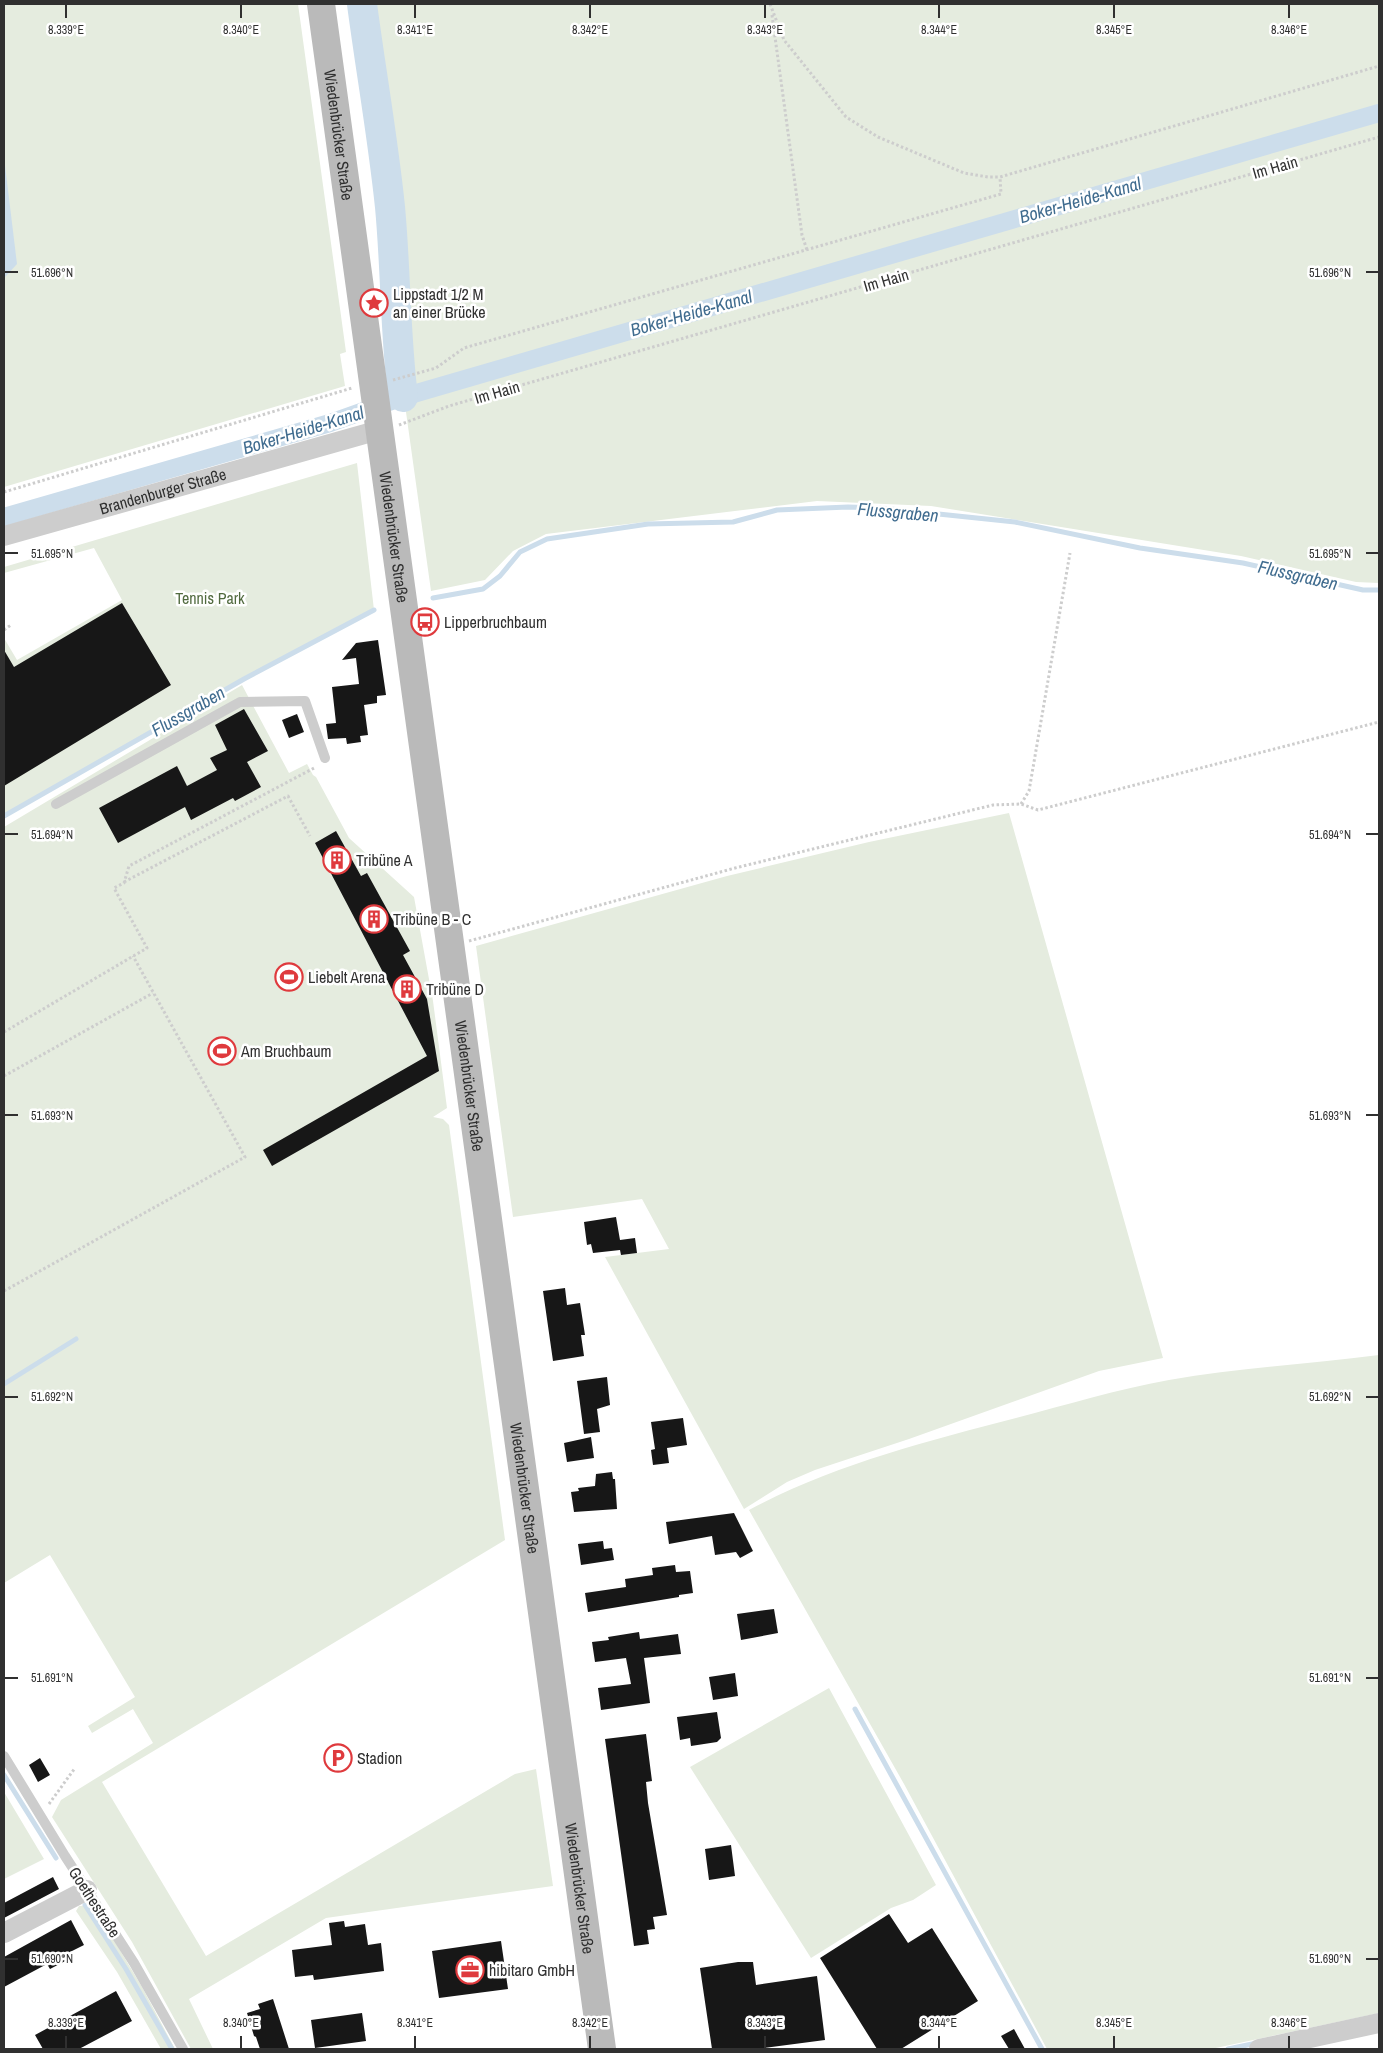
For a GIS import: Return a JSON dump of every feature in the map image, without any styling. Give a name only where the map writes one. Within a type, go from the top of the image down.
[{"type":"street","name":"Wiedenbrücker Straße","points":[[321,4],[379,406],[450,944],[602,2049]]},
{"type":"street","name":"Brandenburger Straße","points":[[4,536],[379,406]]},
{"type":"street","points":[[4,1933],[87,1890]]},
{"type":"street","points":[[1259,2049],[1379,2024]]},
{"type":"lane","points":[[56,804],[240,702],[305,701],[321,762]]},
{"type":"lane","name":"Goethestraße","points":[[4,1756],[134,1963],[183,2049]]},
{"type":"path","points":[[770,4],[784,40],[846,117],[878,137],[964,173],[988,177],[1000,176],[1379,66]]},
{"type":"path","points":[[772,9],[802,235],[807,250]]},
{"type":"path","name":"Im Hain","points":[[379,406],[449,406],[1379,137]]},
{"type":"path","points":[[4,492],[379,406],[406,377],[436,368],[464,348],[1001,194],[1000,176]]},
{"type":"path","points":[[1021,804],[1029,791],[1070,553]]},
{"type":"path","points":[[4,630],[11,625]]},
{"type":"path","points":[[450,944],[608,904],[745,866],[993,805],[1021,804],[1038,810],[1379,722]]},
{"type":"path","points":[[124,883],[129,866],[321,762]]},
{"type":"path","points":[[4,1032],[147,948],[114,888],[288,796],[310,836]]},
{"type":"path","points":[[4,1291],[245,1157],[133,956]]},
{"type":"path","points":[[4,1076],[153,993]]},
{"type":"path","points":[[41,1815],[75,1768]]},
{"type":"green space","points":[[4,4],[298,4],[346,352],[340,354],[345,386],[4,487]]},
{"type":"green space","points":[[349,4],[1379,4],[1379,583],[1356,582],[1241,556],[931,506],[817,501],[546,534],[513,551],[485,580],[431,591]]},
{"type":"green space","name":"Tennis Park","points":[[357,463],[374,610],[244,679],[4,816],[4,638],[17,660],[122,600],[94,548],[4,573],[4,567]]},
{"type":"green space","points":[[242,685],[289,773],[307,764],[349,838],[414,897],[433,1001],[447,1108],[433,1117],[443,1119],[449,1125],[505,1540],[102,1782],[206,1956],[515,1774],[536,1769],[553,1886],[326,1918],[189,1999],[213,2049],[191,2049],[132,1942],[52,1817],[61,1800],[153,1743],[133,1709],[92,1733],[88,1726],[135,1697],[50,1555],[4,1583],[4,827]]},
{"type":"green space","points":[[1009,813],[1163,1358],[1099,1371],[909,1439],[815,1470],[787,1482],[744,1509],[605,1257],[669,1249],[642,1199],[513,1217],[476,946],[727,876],[869,842]]},
{"type":"green space","points":[[1379,1355],[1379,2013],[1211,2049],[1047,2049],[904,1784],[749,1510],[813,1480],[880,1456],[947,1436],[1111,1393],[1195,1376]]},
{"type":"green space","points":[[829,1688],[936,1885],[913,1900],[891,1908],[811,1958],[690,1767]]},
{"type":"green space","points":[[4,1792],[44,1859],[4,1879]]},
{"type":"green space","points":[[93,1905],[142,1987],[175,2049],[161,2049],[117,1972],[76,1911],[79,1906]]},
{"type":"water","points":[[4,157],[17,264],[5,277],[4,277]]},
{"type":"building","points":[[122,603],[171,685],[4,786],[4,650],[14,667]]},
{"type":"building","points":[[378,640],[386,695],[377,696],[377,703],[364,705],[368,735],[360,736],[361,742],[347,744],[346,738],[328,739],[326,724],[336,723],[332,687],[359,684],[356,658],[342,660],[356,643]]},
{"type":"building","points":[[244,709],[268,751],[247,762],[261,787],[235,801],[233,798],[191,820],[185,807],[118,843],[99,808],[177,766],[187,786],[217,770],[210,758],[227,750],[215,725]]},
{"type":"building","points":[[297,714],[304,732],[289,738],[282,720]]},
{"type":"building","points":[[336,831],[361,876],[367,873],[410,951],[403,955],[427,999],[439,1071],[272,1166],[263,1150],[427,1056],[315,843]]},
{"type":"building","points":[[616,1217],[620,1240],[635,1238],[637,1253],[621,1255],[620,1250],[593,1253],[591,1244],[587,1245],[584,1222]]},
{"type":"building","points":[[565,1288],[567,1305],[580,1303],[585,1335],[581,1335],[584,1356],[553,1361],[543,1291]]},
{"type":"building","points":[[607,1377],[610,1405],[597,1409],[600,1432],[584,1434],[577,1381]]},
{"type":"building","points":[[683,1418],[687,1445],[667,1448],[669,1463],[653,1465],[651,1450],[655,1449],[651,1422]]},
{"type":"building","points":[[591,1437],[594,1458],[567,1462],[564,1443]]},
{"type":"building","points":[[612,1472],[613,1479],[615,1479],[617,1509],[574,1512],[571,1492],[579,1491],[578,1488],[595,1486],[596,1474]]},
{"type":"building","points":[[734,1513],[753,1551],[740,1558],[736,1552],[715,1555],[712,1536],[669,1544],[666,1522]]},
{"type":"building","points":[[603,1541],[604,1549],[612,1548],[614,1560],[581,1565],[578,1544]]},
{"type":"building","points":[[675,1565],[676,1572],[690,1571],[693,1593],[588,1612],[585,1593],[626,1587],[625,1579],[653,1575],[652,1568]]},
{"type":"building","points":[[774,1609],[778,1633],[741,1640],[737,1614]]},
{"type":"building","points":[[639,1632],[640,1639],[678,1634],[681,1654],[644,1658],[650,1703],[601,1710],[598,1688],[631,1684],[626,1658],[595,1662],[592,1642],[609,1640],[608,1637]]},
{"type":"building","points":[[735,1673],[738,1696],[713,1700],[709,1677]]},
{"type":"building","points":[[717,1712],[721,1738],[717,1742],[691,1746],[690,1738],[680,1740],[677,1717]]},
{"type":"building","points":[[646,1734],[652,1781],[646,1782],[648,1803],[667,1915],[653,1917],[655,1929],[647,1930],[649,1944],[634,1946],[605,1739]]},
{"type":"building","points":[[40,1758],[50,1775],[38,1782],[29,1765]]},
{"type":"building","points":[[731,1845],[735,1876],[709,1880],[705,1849]]},
{"type":"building","points":[[53,1877],[59,1889],[4,1918],[4,1903]]},
{"type":"building","points":[[889,1914],[908,1943],[932,1928],[978,2001],[901,2049],[877,2049],[820,1958]]},
{"type":"building","points":[[71,1920],[84,1945],[70,1952],[73,1957],[50,1969],[47,1964],[4,1987],[4,1957]]},
{"type":"building","points":[[344,1921],[345,1927],[365,1924],[368,1945],[381,1943],[384,1971],[314,1980],[313,1975],[295,1977],[292,1950],[332,1945],[329,1923]]},
{"type":"building","name":"hibitaro GmbH","points":[[501,1941],[508,1989],[439,1998],[432,1951]]},
{"type":"building","points":[[738,1962],[753,1962],[756,1985],[817,1976],[825,2040],[756,2049],[712,2049],[700,1968]]},
{"type":"building","points":[[116,1991],[132,2021],[79,2049],[43,2049],[35,2035]]},
{"type":"building","points":[[273,1999],[289,2049],[260,2049],[254,2036],[247,2013],[260,2009],[258,2004]]},
{"type":"building","points":[[362,2013],[366,2041],[315,2048],[311,2020]]},
{"type":"building","points":[[1014,2029],[1025,2049],[1009,2049],[1001,2036]]},
{"type":"waterway","points":[[362,4],[390,207],[398,350],[403,397]]},
{"type":"waterway","name":"Boker-Heide-Kanal","points":[[4,517],[330,423],[403,397],[1379,113]]},
{"type":"waterway","name":"Flussgraben","points":[[433,598],[483,589],[500,576],[520,552],[547,539],[648,524],[733,522],[777,510],[848,507],[881,508],[1015,522],[1140,548],[1243,563],[1363,590],[1379,590]]},
{"type":"waterway","name":"Flussgraben","points":[[4,816],[244,679],[374,610]]},
{"type":"waterway","points":[[4,1384],[76,1339]]},
{"type":"waterway","points":[[855,1709],[1042,2049]]},
{"type":"waterway","points":[[4,1775],[56,1858]]},
{"type":"waterway","points":[[85,1905],[126,1969],[172,2049]]},
{"type":"waterway","points":[[1228,2049],[1257,2043]]},
{"type":"place","name":"Lippstadt 1/2 M an einer Brücke","points":[[374,303]]},
{"type":"place","name":"Lipperbruchbaum","points":[[425,622]]},
{"type":"place","name":"Tribüne A","points":[[337,860]]},
{"type":"place","name":"Tribüne B - C","points":[[374,919]]},
{"type":"place","name":"Liebelt Arena","points":[[289,977]]},
{"type":"place","name":"Tribüne D","points":[[407,989]]},
{"type":"place","name":"Am Bruchbaum","points":[[222,1051]]},
{"type":"place","name":"Stadion","points":[[338,1758]]},
{"type":"place","name":"hibitaro GmbH","points":[[470,1970]]}]
